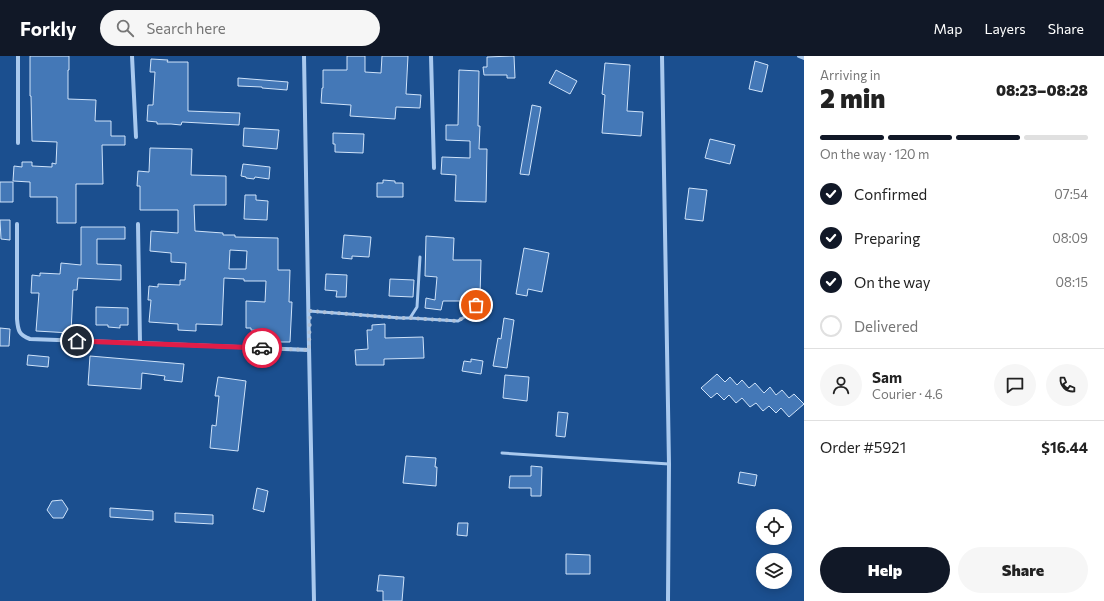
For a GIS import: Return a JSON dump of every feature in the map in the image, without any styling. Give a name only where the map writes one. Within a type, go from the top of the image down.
[{"type":"street","points":[[18,56],[18,143]]},
{"type":"street","points":[[132,56],[136,137]]},
{"type":"street","points":[[304,56],[310,311],[309,350],[314,601]]},
{"type":"street","points":[[431,56],[434,168]]},
{"type":"street","points":[[662,56],[669,464],[668,601]]},
{"type":"street","points":[[799,56],[804,58]]},
{"type":"street","points":[[17,224],[16,319],[18,330],[22,336],[30,339],[309,350]]},
{"type":"street","points":[[138,224],[140,343]]},
{"type":"lane","points":[[410,318],[417,307],[420,258]]},
{"type":"lane","points":[[310,311],[458,321],[471,313],[476,305]]},
{"type":"lane","points":[[502,453],[669,464]]},
{"type":"building","points":[[30,56],[69,56],[68,99],[96,100],[95,121],[111,121],[111,136],[125,136],[125,145],[102,145],[103,184],[76,184],[76,223],[57,223],[57,197],[30,197],[30,182],[13,181],[14,166],[22,167],[22,162],[32,162],[32,166],[52,167],[52,163],[56,164],[57,142],[32,141]]},
{"type":"building","points":[[347,56],[365,56],[365,72],[381,73],[382,56],[408,56],[406,94],[421,95],[420,108],[396,107],[395,119],[350,116],[351,105],[321,103],[323,70],[347,70]]},
{"type":"building","points":[[514,56],[515,78],[507,78],[507,75],[484,75],[483,67],[487,67],[487,57]]},
{"type":"building","points":[[151,59],[168,60],[167,62],[188,62],[188,111],[240,113],[239,125],[182,122],[181,125],[157,124],[157,122],[147,121],[148,105],[153,105],[155,72],[150,72]]},
{"type":"building","points":[[755,61],[768,65],[762,92],[749,89]]},
{"type":"building","points":[[605,63],[630,65],[627,111],[643,112],[641,136],[602,133],[605,95],[602,94]]},
{"type":"building","points":[[459,70],[479,71],[479,149],[487,149],[486,202],[455,201],[456,175],[441,174],[442,157],[470,158],[470,141],[446,140],[446,125],[458,125]]},
{"type":"building","points":[[556,70],[577,81],[570,94],[549,83]]},
{"type":"building","points":[[238,78],[288,82],[287,90],[238,86]]},
{"type":"building","points":[[532,105],[541,107],[529,175],[520,174]]},
{"type":"building","points":[[244,128],[279,130],[277,149],[243,146]]},
{"type":"building","points":[[333,133],[364,134],[363,153],[335,152]]},
{"type":"building","points":[[710,139],[735,145],[730,164],[705,158]]},
{"type":"building","points":[[150,148],[192,149],[191,175],[226,176],[226,205],[194,205],[195,231],[223,233],[223,235],[235,235],[235,237],[278,238],[278,270],[290,270],[289,302],[292,302],[290,342],[271,342],[271,338],[267,338],[268,331],[251,330],[251,328],[246,328],[246,301],[265,302],[266,281],[244,281],[244,279],[224,278],[222,325],[196,324],[196,331],[178,330],[178,324],[149,322],[151,300],[148,300],[149,286],[158,287],[158,284],[180,285],[180,280],[185,280],[186,263],[171,262],[171,253],[150,251],[151,231],[178,233],[178,210],[140,210],[140,186],[137,186],[138,171],[149,172]],"holes":[[[230,250],[247,251],[246,269],[229,269]]]},
{"type":"building","points":[[243,164],[270,167],[269,179],[255,177],[254,179],[241,176]]},
{"type":"building","points":[[383,180],[403,183],[403,197],[377,197],[377,183],[383,183]]},
{"type":"building","points":[[0,182],[13,182],[13,202],[0,202]]},
{"type":"building","points":[[689,188],[707,190],[703,221],[685,219]]},
{"type":"building","points":[[245,195],[256,195],[256,200],[268,201],[267,220],[244,219]]},
{"type":"building","points":[[0,220],[10,220],[10,240],[1,239]]},
{"type":"building","points":[[81,227],[125,227],[125,239],[97,239],[97,264],[121,265],[121,280],[78,278],[77,290],[73,290],[71,333],[36,331],[39,293],[31,293],[32,275],[40,276],[40,273],[60,274],[61,263],[81,265]]},
{"type":"building","points":[[344,235],[371,237],[369,257],[352,256],[352,259],[342,258]]},
{"type":"building","points":[[426,236],[454,238],[453,260],[481,260],[480,296],[464,295],[464,301],[443,301],[441,310],[425,308],[426,298],[435,300],[437,277],[425,276]]},
{"type":"building","points":[[524,248],[549,253],[542,292],[528,289],[527,296],[516,294]]},
{"type":"building","points":[[326,274],[347,275],[346,297],[336,297],[337,291],[325,290]]},
{"type":"building","points":[[390,279],[414,280],[413,297],[389,296]]},
{"type":"building","points":[[96,307],[128,308],[128,325],[120,325],[120,328],[108,327],[108,325],[96,325]]},
{"type":"building","points":[[504,318],[514,320],[507,368],[493,366],[498,338],[501,339]]},
{"type":"building","points":[[385,324],[385,338],[423,337],[424,358],[384,359],[384,365],[356,365],[355,350],[368,349],[367,330],[372,330],[372,325]]},
{"type":"building","points":[[0,328],[10,329],[9,346],[0,346]]},
{"type":"building","points":[[28,355],[49,357],[48,367],[27,365]]},
{"type":"building","points":[[90,356],[184,364],[182,382],[164,380],[165,376],[142,373],[141,389],[88,385]]},
{"type":"building","points":[[471,359],[483,361],[481,374],[462,371],[464,361],[471,362]]},
{"type":"building","points":[[717,374],[725,382],[730,377],[737,385],[742,380],[749,388],[755,383],[764,393],[770,387],[776,395],[782,390],[789,398],[794,394],[804,404],[789,417],[781,408],[776,413],[769,406],[763,411],[756,403],[750,407],[742,398],[736,403],[729,395],[724,400],[717,393],[711,398],[701,388]]},
{"type":"building","points":[[505,375],[529,377],[527,401],[503,398]]},
{"type":"building","points":[[218,377],[246,381],[238,451],[210,448],[212,425],[216,426],[219,396],[215,396]]},
{"type":"building","points":[[558,412],[568,413],[565,437],[556,436]]},
{"type":"building","points":[[406,456],[436,458],[436,486],[403,483]]},
{"type":"building","points":[[531,466],[542,467],[541,496],[531,496],[531,488],[509,488],[510,476],[531,476]]},
{"type":"building","points":[[740,472],[757,475],[755,486],[738,483]]},
{"type":"building","points":[[257,488],[268,491],[264,512],[253,509]]},
{"type":"building","points":[[62,500],[68,509],[63,518],[53,518],[47,510],[52,501]]},
{"type":"building","points":[[110,508],[153,511],[153,520],[110,517]]},
{"type":"building","points":[[175,513],[213,515],[213,524],[175,522]]},
{"type":"building","points":[[458,523],[468,523],[467,536],[457,535]]},
{"type":"building","points":[[566,554],[590,555],[590,574],[566,574]]},
{"type":"building","points":[[379,575],[404,577],[402,601],[383,601],[383,591],[377,591]]},
{"type":"way so far","points":[[262,348],[309,350],[310,311],[458,321],[471,313],[476,305]]},
{"type":"route","points":[[77,341],[262,348]]}]
